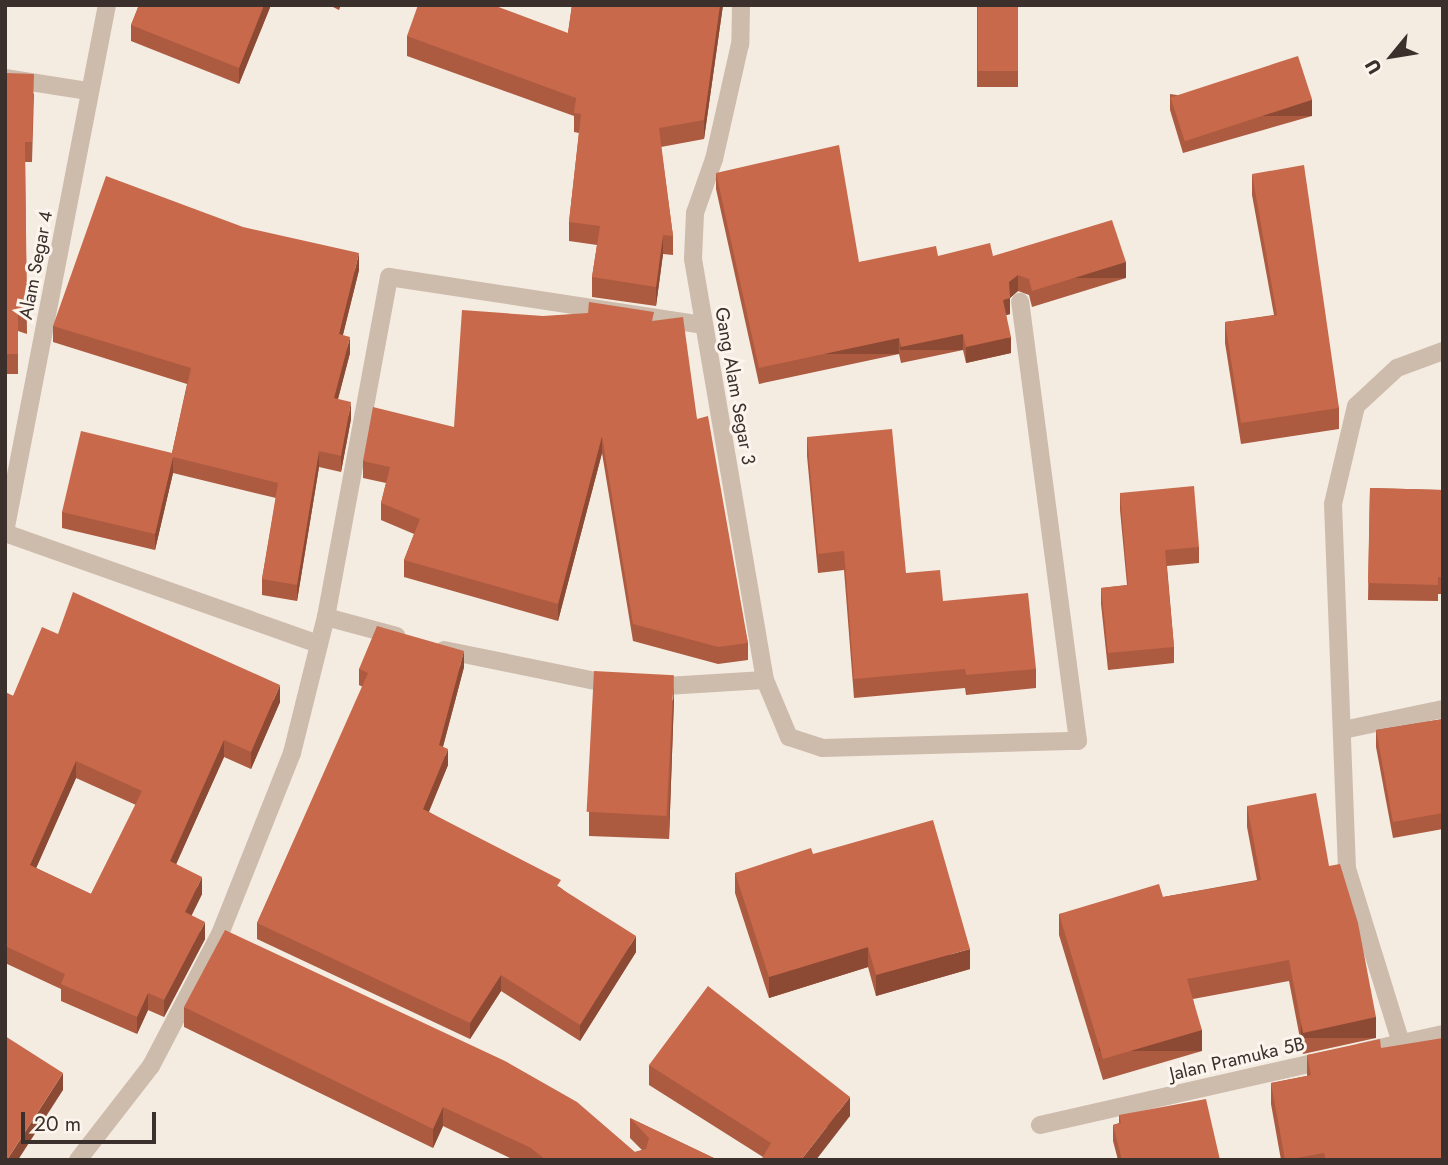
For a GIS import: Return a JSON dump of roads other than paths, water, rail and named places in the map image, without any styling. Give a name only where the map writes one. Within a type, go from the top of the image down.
[{"type":"street","name":"Alam Segar 4","points":[[5,533],[87,91],[107,5]]},
{"type":"street","name":"Gang Alam Segar 3","points":[[741,5],[740,44],[714,159],[695,213],[702,325],[765,680],[789,737],[822,748],[1078,741],[1020,302]]},
{"type":"street","points":[[5,78],[87,91]]},
{"type":"street","points":[[78,1160],[151,1066],[220,934],[292,753],[326,617],[389,277],[702,325]]},
{"type":"street","points":[[1401,1043],[1347,869],[1333,504],[1343,442],[1356,406],[1377,382],[1441,352]]},
{"type":"street","points":[[5,533],[319,644]]},
{"type":"street","points":[[326,617],[591,683],[680,687],[765,680]]},
{"type":"street","points":[[1343,730],[1443,709]]},
{"type":"street","points":[[220,934],[245,945]]},
{"type":"street","name":"Jalan Pramuka 5B","points":[[1040,1125],[1443,1034]]}]
